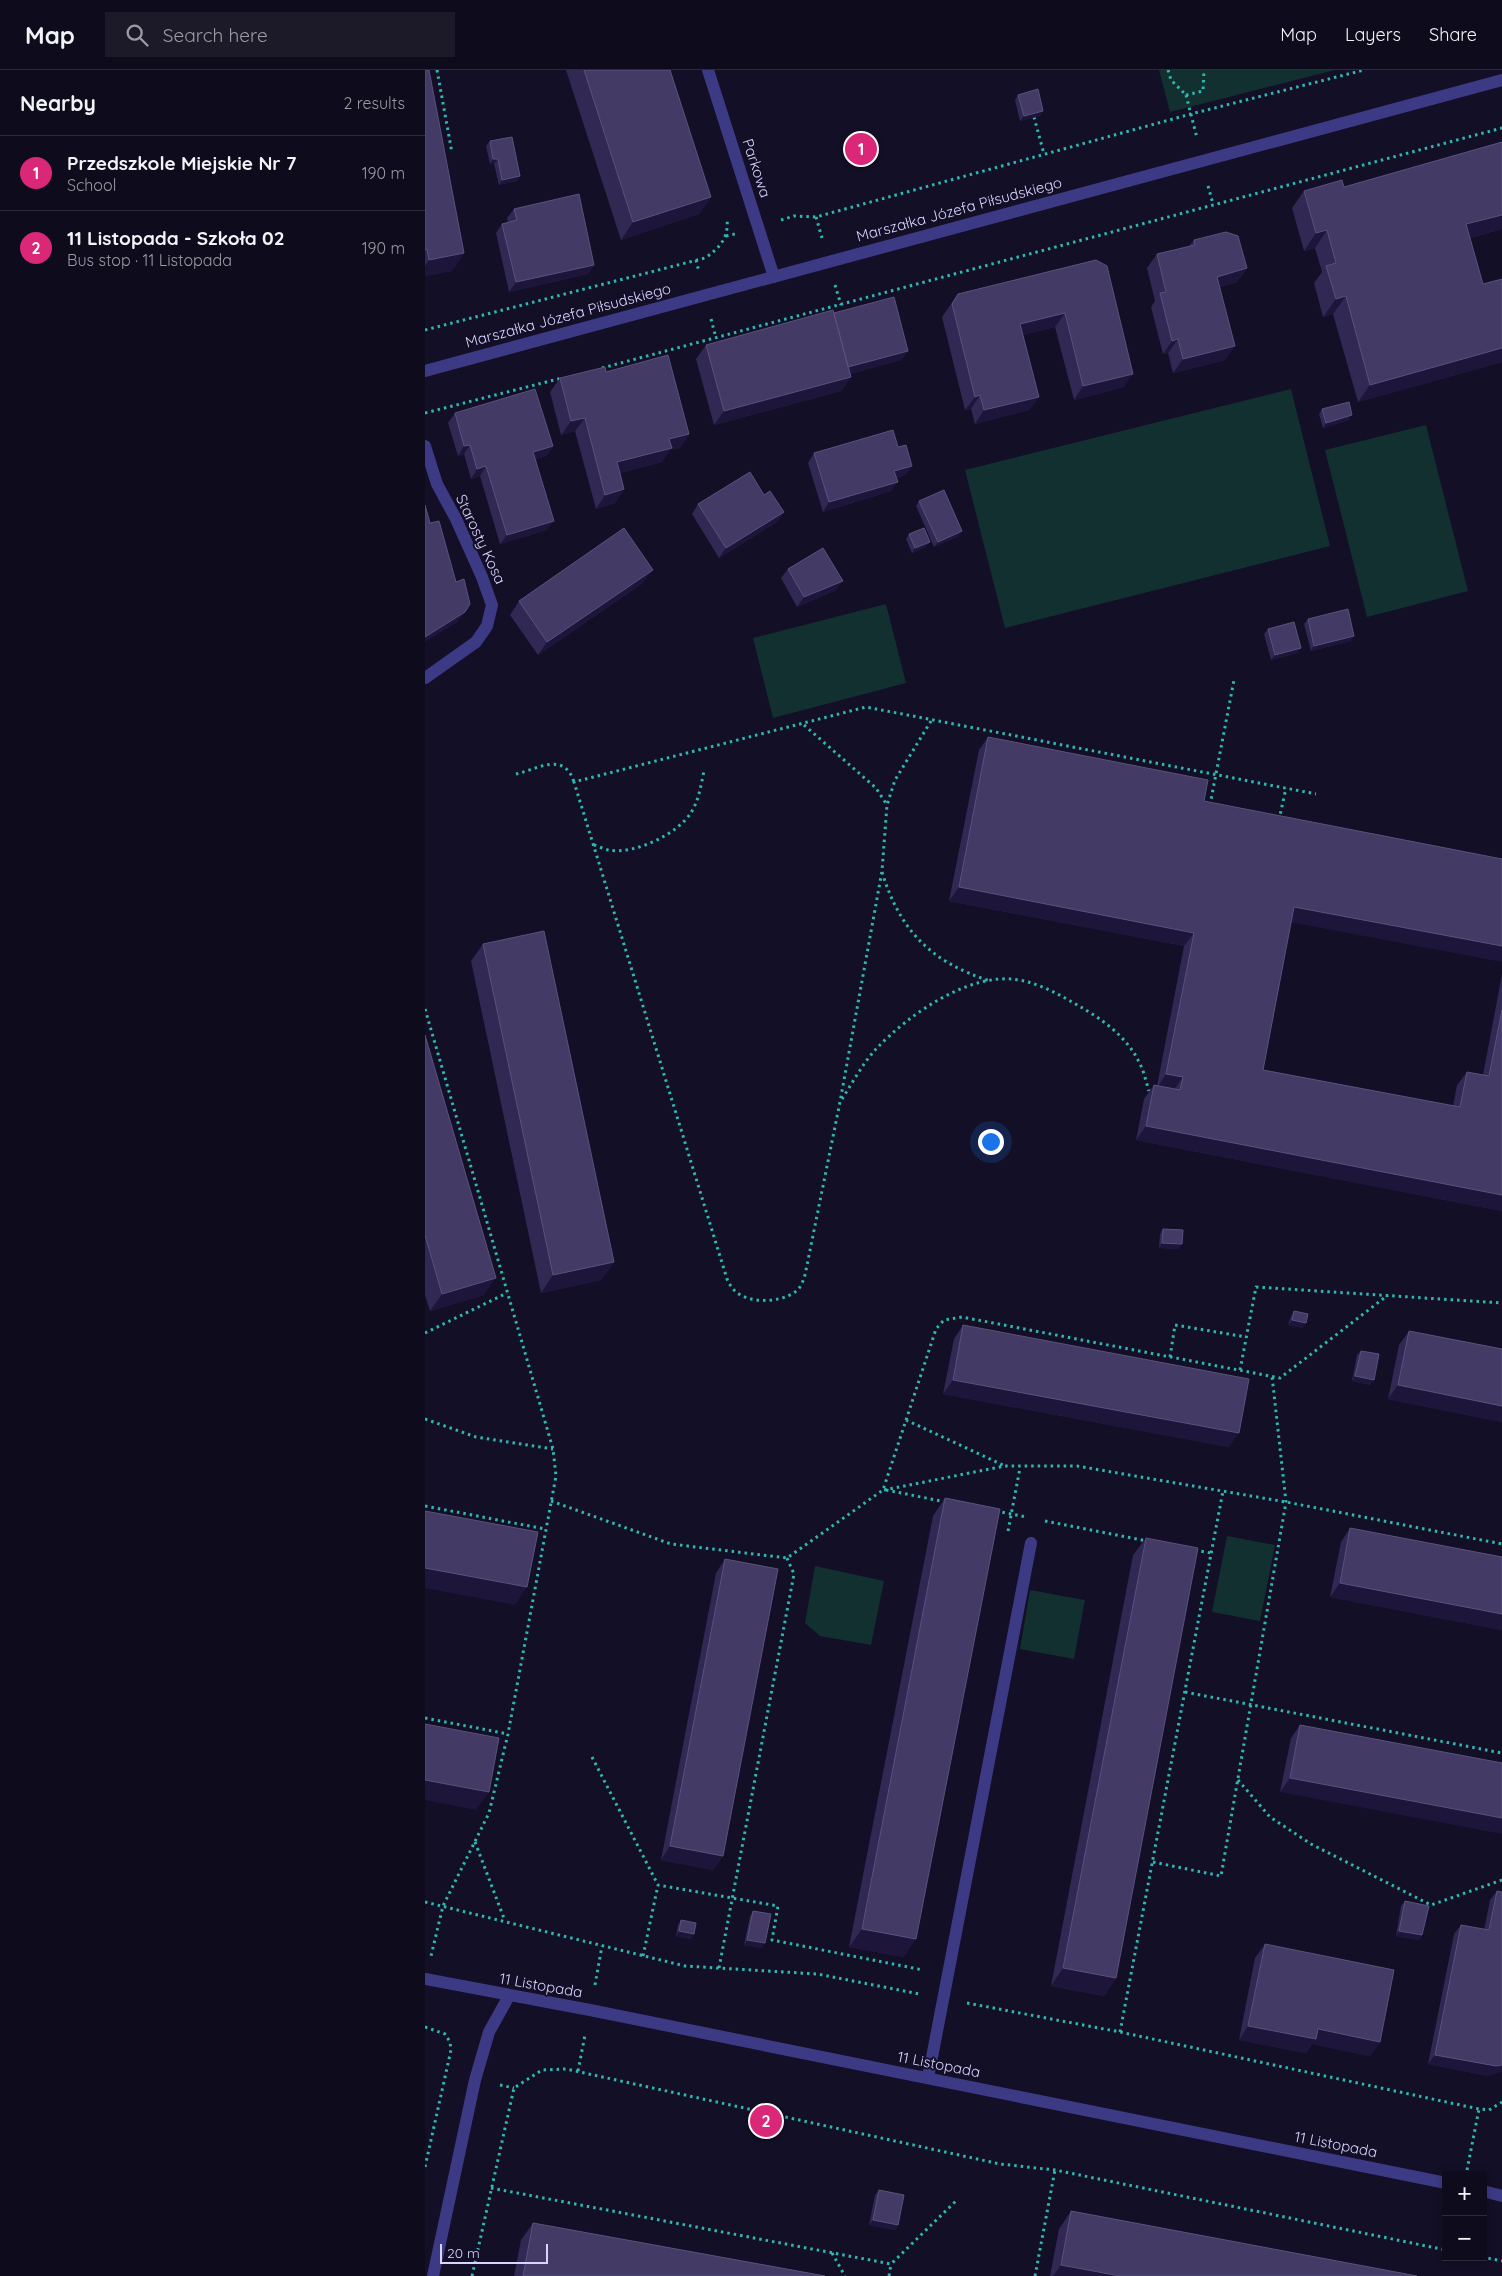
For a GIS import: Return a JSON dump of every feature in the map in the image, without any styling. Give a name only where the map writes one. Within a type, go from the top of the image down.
[{"type":"street","name":"Parkowa","points":[[708,70],[774,277]]},
{"type":"street","name":"Marszałka Józefa Piłsudskiego","points":[[425,371],[1502,80]]},
{"type":"street","name":"Starosty Kosa","points":[[425,446],[437,484],[457,519],[492,605],[487,626],[476,642],[425,678]]},
{"type":"street","points":[[928,2078],[1031,1543]]},
{"type":"street","name":"11 Listopada","points":[[425,1979],[590,2010],[1442,2182]]},
{"type":"street","points":[[433,2276],[475,2080],[489,2032],[509,1996]]},
{"type":"street","points":[[1487,2192],[1502,2196]]},
{"type":"path","points":[[437,70],[453,153]]},
{"type":"path","points":[[1168,70],[1171,80],[1186,95],[1203,91],[1204,70]]},
{"type":"path","points":[[726,236],[794,216],[816,217],[1044,154],[1364,70]]},
{"type":"path","points":[[1034,118],[1044,154]]},
{"type":"path","points":[[596,369],[1502,128]]},
{"type":"path","points":[[425,330],[705,258],[721,245],[726,236],[727,216]]},
{"type":"path","points":[[425,413],[568,376]]},
{"type":"path","points":[[1209,812],[1234,680]]},
{"type":"path","points":[[574,782],[804,725],[866,707],[1316,794]]},
{"type":"path","points":[[516,774],[547,764],[561,765],[571,772],[727,1280],[734,1291],[749,1298],[769,1300],[796,1292],[802,1284],[840,1102],[882,871],[887,805],[895,780],[931,721]]},
{"type":"path","points":[[804,725],[876,788],[887,805]]},
{"type":"path","points":[[593,844],[609,850],[637,847],[661,838],[679,826],[691,813],[698,800],[704,771]]},
{"type":"path","points":[[1278,822],[1286,788]]},
{"type":"path","points":[[882,871],[890,899],[910,930],[947,964],[990,981]]},
{"type":"path","points":[[840,1102],[875,1050],[909,1018],[932,1003],[975,984],[1002,979],[1019,980],[1041,986],[1096,1016],[1121,1036],[1139,1062],[1149,1091]]},
{"type":"path","points":[[425,1009],[553,1449],[555,1476],[508,1734],[489,1813],[443,1906],[425,1979]]},
{"type":"path","points":[[1240,1370],[1256,1287],[1502,1303]]},
{"type":"path","points":[[425,1333],[507,1293]]},
{"type":"path","points":[[883,1490],[935,1329],[944,1320],[962,1317],[1280,1378],[1388,1295]]},
{"type":"path","points":[[1170,1356],[1175,1325],[1246,1337]]},
{"type":"path","points":[[1153,1862],[1221,1876],[1286,1502],[1272,1376]]},
{"type":"path","points":[[425,1419],[476,1437],[553,1449]]},
{"type":"path","points":[[906,1420],[1005,1466]]},
{"type":"path","points":[[551,1501],[671,1544],[787,1558],[883,1490],[1005,1466],[1077,1466],[1286,1502],[1502,1544]]},
{"type":"path","points":[[883,1490],[947,1502]]},
{"type":"path","points":[[1120,2032],[1223,1491]]},
{"type":"path","points":[[425,1506],[545,1529]]},
{"type":"path","points":[[993,1511],[1153,1542]]},
{"type":"path","points":[[1192,1549],[1211,1553]]},
{"type":"path","points":[[719,1968],[794,1574],[787,1558]]},
{"type":"path","points":[[1185,1692],[1502,1753]]},
{"type":"path","points":[[425,1718],[508,1734]]},
{"type":"path","points":[[591,1757],[658,1884],[643,1956]]},
{"type":"path","points":[[1238,1779],[1270,1817],[1311,1844],[1431,1905],[1502,1880]]},
{"type":"path","points":[[475,1842],[505,1921]]},
{"type":"path","points":[[658,1884],[778,1906],[772,1940],[923,1970]]},
{"type":"path","points":[[425,2027],[445,2034],[450,2042],[451,2050],[425,2168]]},
{"type":"path","points":[[472,2276],[514,2088],[542,2070],[566,2068],[1000,2164],[1055,2170],[1442,2249]]},
{"type":"path","points":[[1467,2171],[1479,2109]]},
{"type":"path","points":[[1035,2276],[1055,2170]]},
{"type":"path","points":[[491,2188],[891,2264]]},
{"type":"path","points":[[889,2276],[891,2264],[958,2199]]},
{"type":"path","points":[[831,2252],[845,2276]]},
{"type":"path","points":[[1487,2258],[1502,2261]]},
{"type":"green space","points":[[1159,70],[1335,70],[1170,112]]},
{"type":"green space","points":[[1291,389],[1330,546],[1005,628],[965,470]]},
{"type":"green space","points":[[1426,425],[1468,591],[1367,617],[1325,450]]},
{"type":"green space","points":[[886,604],[906,683],[773,718],[753,638]]},
{"type":"green space","points":[[1227,1536],[1275,1545],[1260,1621],[1212,1612]]},
{"type":"green space","points":[[815,1566],[884,1581],[871,1645],[820,1636],[805,1623]]},
{"type":"green space","points":[[1030,1590],[1085,1600],[1074,1659],[1020,1649]]},
{"type":"building","points":[[425,70],[429,70],[464,253],[429,260],[427,249],[425,250]]},
{"type":"building","points":[[584,70],[670,70],[711,197],[633,222]]},
{"type":"building","points":[[1038,89],[1043,111],[1024,116],[1018,95]]},
{"type":"building","points":[[512,137],[520,176],[502,180],[498,159],[493,159],[490,141]]},
{"type":"building","points":[[1502,142],[1502,215],[1466,224],[1483,284],[1502,279],[1502,348],[1370,385],[1346,296],[1336,299],[1326,266],[1336,263],[1327,230],[1316,233],[1304,191],[1342,180],[1344,187]]},
{"type":"building","points":[[579,194],[594,265],[516,282],[502,224],[517,220],[514,209]]},
{"type":"building","points":[[1226,232],[1238,236],[1247,268],[1217,277],[1235,346],[1183,359],[1178,339],[1172,341],[1160,293],[1166,292],[1157,254],[1195,245],[1194,240]]},
{"type":"building","points":[[1096,260],[1107,266],[1133,374],[1083,386],[1065,313],[1020,324],[1039,397],[984,410],[980,395],[975,397],[952,304],[958,294]]},
{"type":"building","points":[[894,297],[908,351],[848,367],[834,313]]},
{"type":"building","points":[[833,310],[851,377],[724,411],[706,345]]},
{"type":"building","points":[[668,355],[689,434],[669,439],[672,448],[617,462],[624,489],[605,495],[585,418],[571,421],[560,378],[605,367],[606,372]]},
{"type":"building","points":[[535,389],[553,446],[533,452],[554,521],[507,535],[486,466],[477,469],[470,445],[464,446],[455,413]]},
{"type":"building","points":[[1349,402],[1352,415],[1326,423],[1322,409]]},
{"type":"building","points":[[893,430],[898,447],[906,445],[912,466],[894,471],[898,482],[829,502],[814,453]]},
{"type":"building","points":[[750,472],[764,495],[770,491],[784,512],[726,548],[698,504]]},
{"type":"building","points":[[944,490],[962,531],[938,542],[919,501]]},
{"type":"building","points":[[425,505],[430,523],[439,521],[456,582],[464,579],[470,604],[465,612],[425,637]]},
{"type":"building","points":[[624,528],[653,570],[547,642],[519,601]]},
{"type":"building","points":[[924,528],[930,542],[915,548],[909,534]]},
{"type":"building","points":[[823,548],[843,581],[804,597],[788,569]]},
{"type":"building","points":[[1348,609],[1354,636],[1314,646],[1308,619]]},
{"type":"building","points":[[1294,622],[1301,648],[1275,655],[1268,629]]},
{"type":"building","points":[[988,737],[1208,780],[1204,801],[1502,859],[1502,946],[1294,907],[1263,1070],[1460,1107],[1467,1072],[1489,1076],[1502,1010],[1502,1195],[1146,1126],[1154,1085],[1180,1090],[1183,1077],[1166,1074],[1194,933],[959,887]]},
{"type":"building","points":[[544,931],[614,1262],[553,1275],[483,944]]},
{"type":"building","points":[[425,1035],[496,1278],[442,1294],[425,1235]]},
{"type":"building","points":[[1163,1229],[1183,1230],[1182,1244],[1162,1243]]},
{"type":"building","points":[[1294,1311],[1308,1314],[1306,1323],[1292,1320]]},
{"type":"building","points":[[963,1325],[1249,1379],[1239,1433],[953,1380]]},
{"type":"building","points":[[1409,1331],[1502,1349],[1502,1406],[1398,1385]]},
{"type":"building","points":[[1361,1351],[1379,1354],[1374,1380],[1355,1376]]},
{"type":"building","points":[[945,1498],[1000,1509],[916,1939],[862,1929]]},
{"type":"building","points":[[425,1511],[538,1532],[527,1587],[425,1568]]},
{"type":"building","points":[[1350,1528],[1502,1557],[1502,1614],[1340,1583]]},
{"type":"building","points":[[1146,1538],[1198,1548],[1116,1978],[1063,1968]]},
{"type":"building","points":[[725,1559],[778,1569],[723,1856],[670,1846]]},
{"type":"building","points":[[425,1724],[499,1738],[489,1792],[425,1780]]},
{"type":"building","points":[[1300,1725],[1502,1763],[1502,1818],[1290,1778]]},
{"type":"building","points":[[1497,1891],[1502,1892],[1502,2065],[1496,2066],[1435,2055],[1461,1925],[1489,1930]]},
{"type":"building","points":[[1405,1901],[1429,1906],[1422,1935],[1399,1931]]},
{"type":"building","points":[[753,1911],[771,1914],[765,1943],[747,1940]]},
{"type":"building","points":[[681,1920],[696,1923],[694,1934],[679,1931]]},
{"type":"building","points":[[1265,1944],[1394,1970],[1380,2042],[1318,2029],[1316,2039],[1248,2026]]},
{"type":"building","points":[[879,2190],[904,2195],[898,2225],[873,2220]]},
{"type":"building","points":[[1071,2211],[1417,2276],[1120,2276],[1061,2265]]},
{"type":"building","points":[[533,2223],[825,2276],[523,2276]]},
{"type":"place","name":"Przedszkole Miejskie Nr 7","points":[[861,149]]},
{"type":"place","name":"11 Listopada - Szkoła 02","points":[[766,2121]]}]
